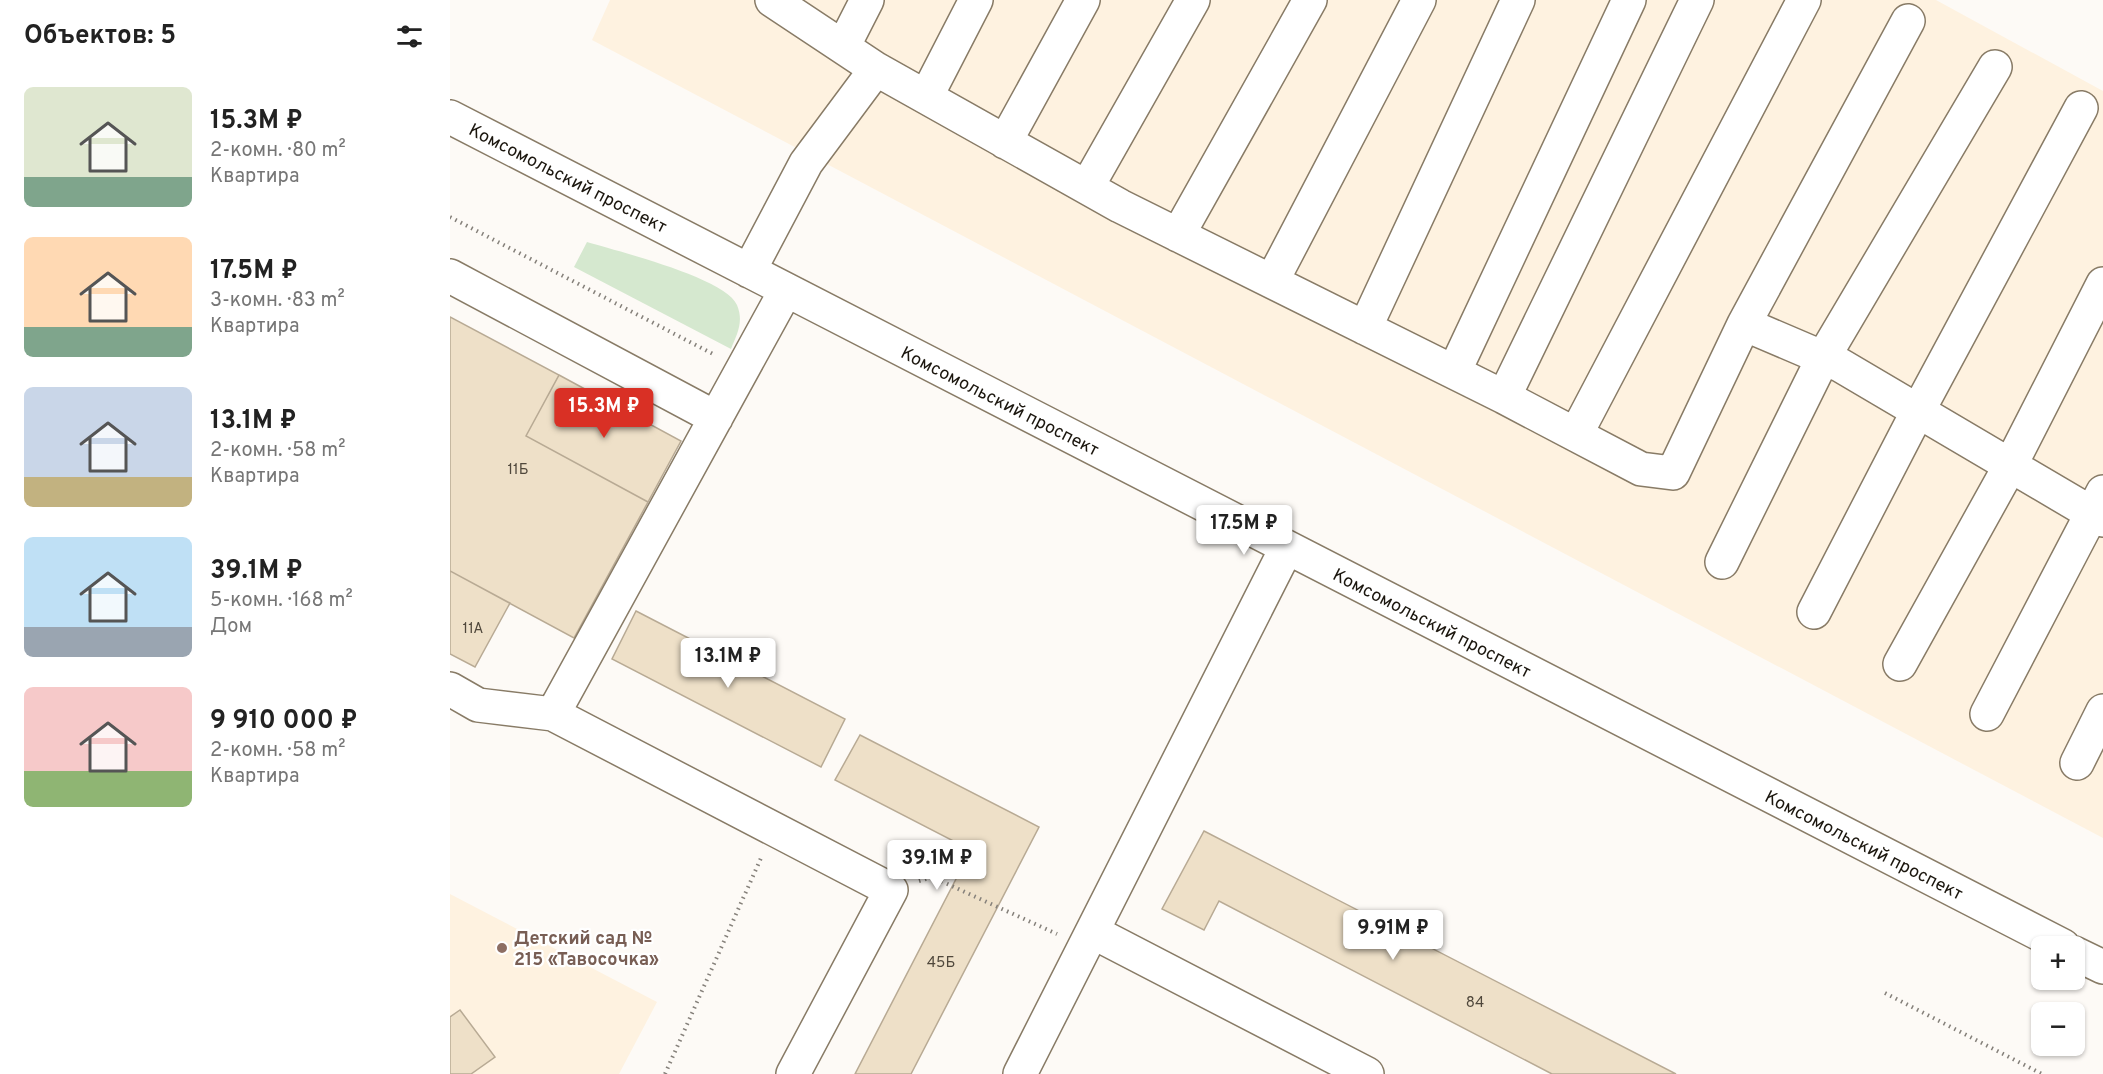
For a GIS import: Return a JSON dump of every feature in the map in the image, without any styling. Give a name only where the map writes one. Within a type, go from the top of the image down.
[{"type":"street","points":[[772,0],[876,69],[1005,142],[1178,235],[1504,397],[1641,469],[1672,473],[1744,324],[1908,21]]},
{"type":"street","points":[[843,47],[867,0]]},
{"type":"street","points":[[926,97],[976,0]]},
{"type":"street","points":[[1005,142],[1083,0]]},
{"type":"street","points":[[1087,187],[1193,0]]},
{"type":"street","points":[[1178,235],[1310,0]]},
{"type":"street","points":[[1272,281],[1419,0]]},
{"type":"street","points":[[1365,328],[1518,0]]},
{"type":"street","points":[[1454,372],[1629,0]]},
{"type":"street","points":[[1504,397],[1697,0]]},
{"type":"street","points":[[1576,434],[1804,0]]},
{"type":"street","points":[[1722,562],[1823,358],[1995,67]]},
{"type":"street","points":[[749,271],[807,164],[876,69]]},
{"type":"street","points":[[1815,612],[1918,411],[2081,108]]},
{"type":"street","name":"Комсомольский проспект","points":[[450,117],[1286,549],[2042,936]]},
{"type":"street","points":[[450,276],[716,418]]},
{"type":"street","points":[[1900,664],[2010,466],[2103,284]]},
{"type":"street","points":[[553,714],[786,290]]},
{"type":"street","points":[[1744,324],[1840,365],[2010,466],[2099,509],[1987,714]]},
{"type":"street","points":[[1020,1074],[1286,549]]},
{"type":"street","points":[[450,689],[478,705],[553,714],[891,890],[793,1074]]},
{"type":"street","points":[[2077,763],[2103,711]]},
{"type":"street","points":[[1089,940],[1367,1074]]},
{"type":"street","points":[[2085,958],[2103,967]]},
{"type":"path","points":[[450,217],[743,370]]},
{"type":"path","points":[[665,1074],[774,829]]},
{"type":"path","points":[[891,890],[932,877],[1089,940]]},
{"type":"path","points":[[1885,993],[2042,1074]]},
{"type":"shaded area","points":[[610,0],[1936,0],[2103,91],[2103,838],[592,40]]},
{"type":"shaded area","name":"Детский сад № 215 «Тавосочка»","points":[[450,894],[657,1002],[619,1074],[450,1074]]},
{"type":"green space","points":[[587,242],[669,267],[713,285],[729,295],[737,305],[740,317],[739,328],[731,349],[574,267]]},
{"type":"building","points":[[450,317],[559,375],[526,436],[648,502],[574,638],[450,571]]},
{"type":"building","points":[[559,375],[681,441],[648,502],[526,436]]},
{"type":"building","points":[[450,571],[510,603],[475,667],[450,654]]},
{"type":"building","points":[[636,611],[845,719],[821,767],[612,659]]},
{"type":"building","points":[[860,735],[1039,827],[911,1074],[855,1074],[971,850],[835,780]]},
{"type":"building","points":[[1204,831],[1676,1074],[1552,1074],[1219,901],[1204,930],[1162,909]]},
{"type":"building","points":[[460,1010],[495,1057],[471,1074],[450,1074],[450,1017]]},
{"type":"place","name":"Детский сад № 215 «Тавосочка»","points":[[502,948]]}]
